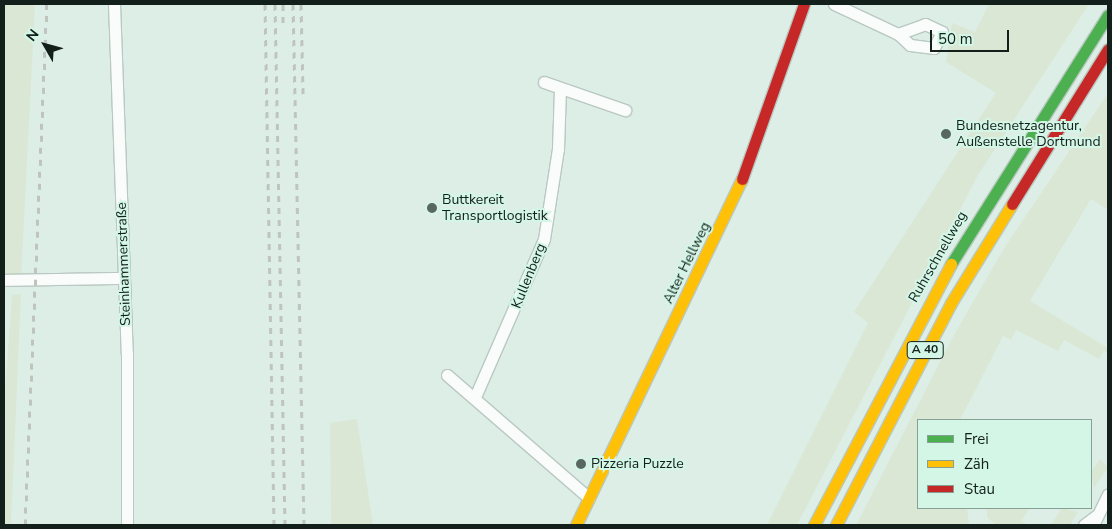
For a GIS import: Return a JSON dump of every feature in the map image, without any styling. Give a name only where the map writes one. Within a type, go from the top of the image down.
[{"type":"main road","name":"Alter Hellweg","points":[[576,525],[734,196],[804,4]]},
{"type":"main road","points":[[1089,42],[1108,10]]},
{"type":"main road","name":"Ruhrschnellweg","points":[[814,525],[937,287],[1089,42],[1108,15]]},
{"type":"main road","name":"A 40","points":[[836,525],[956,295],[1108,49]]},
{"type":"street","name":"Steinhammerstraße","points":[[114,4],[124,278],[127,525]]},
{"type":"street","points":[[834,4],[898,34]]},
{"type":"street","points":[[544,82],[625,110]]},
{"type":"street","name":"Kullenberg","points":[[475,397],[544,239],[558,149],[560,88]]},
{"type":"street","points":[[4,280],[124,278]]},
{"type":"street","points":[[447,375],[475,397],[589,498]]},
{"type":"street","points":[[1084,525],[1094,521],[1108,494]]},
{"type":"green space","points":[[4,4],[35,4],[21,280],[4,280]]},
{"type":"green space","points":[[989,4],[1089,4],[978,175],[797,525],[767,525],[868,323],[854,312],[996,93],[946,62],[952,23],[975,32]]},
{"type":"green space","points":[[1108,93],[1108,210],[1091,199],[1030,301],[1108,348],[1108,353],[1104,351],[1099,359],[1064,340],[1058,351],[1016,330],[1011,340],[1003,336],[961,419],[917,419],[917,509],[967,509],[969,525],[856,525],[954,335],[1003,250]]},
{"type":"green space","points":[[21,294],[11,525],[4,525],[4,405],[12,295]]},
{"type":"green space","points":[[357,419],[373,525],[331,525],[330,423]]},
{"type":"green space","points":[[1100,459],[1108,467],[1094,488],[1092,477],[1092,471]]},
{"type":"green space","points":[[987,509],[1029,509],[1021,521],[1028,525],[996,525],[987,517]]},
{"type":"green space","points":[[1061,509],[1078,512],[1070,525],[1051,525]]},
{"type":"railway","points":[[25,525],[47,4]]},
{"type":"railway","points":[[265,4],[274,525]]},
{"type":"railway","points":[[275,4],[285,525]]},
{"type":"railway","points":[[283,4],[283,25]]},
{"type":"railway","points":[[293,4],[304,525]]},
{"type":"railway","points":[[301,4],[303,95]]},
{"type":"traffic: fast","points":[[951,264],[1108,15]]},
{"type":"traffic: slow","points":[[576,525],[742,179]]},
{"type":"traffic: slow","points":[[836,525],[951,303],[1012,204]]},
{"type":"traffic: slow","points":[[814,525],[951,264]]},
{"type":"traffic: jam","points":[[742,179],[804,4]]},
{"type":"traffic: jam","points":[[1012,204],[1108,49]]},
{"type":"place","name":"Bundesnetzagentur, Außenstelle Dortmund","points":[[946,134]]},
{"type":"place","name":"Buttkereit Transportlogistik","points":[[432,208]]},
{"type":"place","name":"Pizzeria Puzzle","points":[[581,464]]}]
